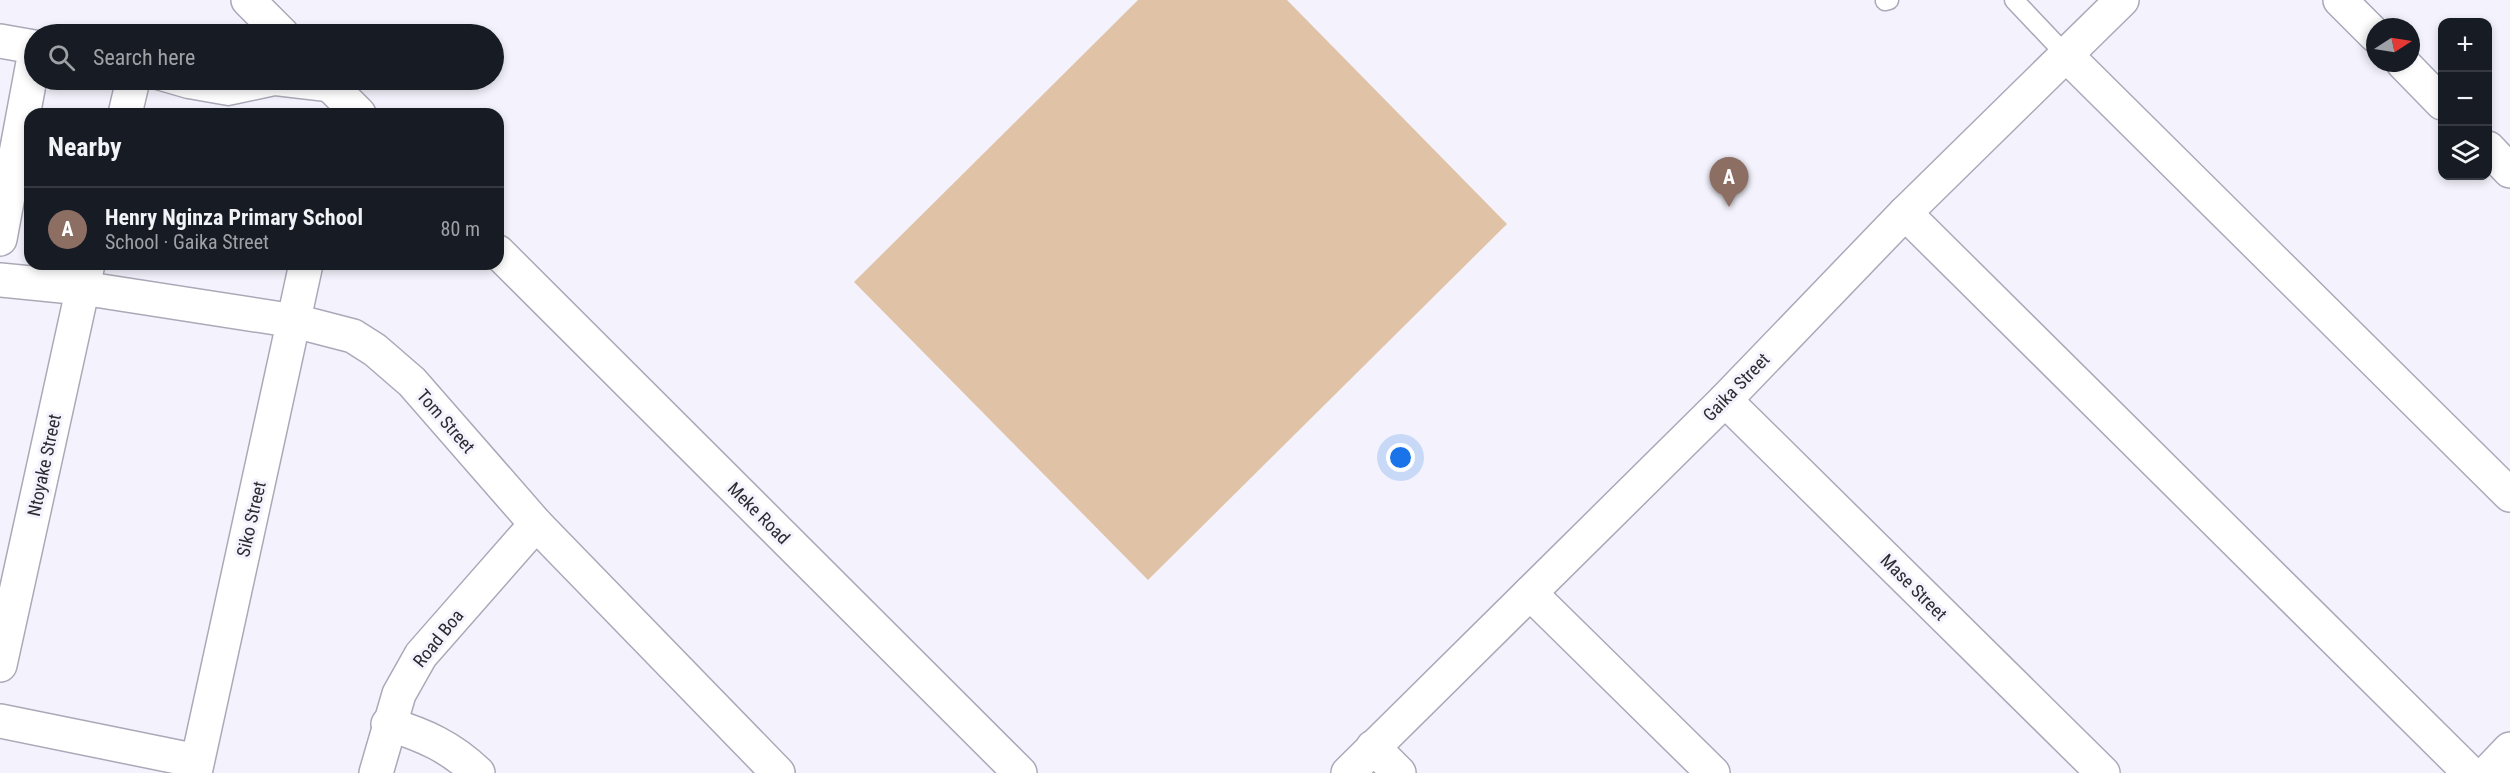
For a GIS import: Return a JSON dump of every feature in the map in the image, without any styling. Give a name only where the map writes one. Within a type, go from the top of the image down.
[{"type":"street","points":[[248,0],[272,24]]},
{"type":"street","name":"Gaika Street","points":[[1348,773],[1725,400],[1905,213],[2122,0]]},
{"type":"street","points":[[2340,0],[2366,26]]},
{"type":"street","points":[[0,41],[24,45]]},
{"type":"street","points":[[2067,56],[2510,495]]},
{"type":"street","points":[[2412,72],[2438,99]]},
{"type":"street","points":[[24,108],[28,90]]},
{"type":"street","points":[[126,108],[131,90]]},
{"type":"street","points":[[0,239],[24,111]]},
{"type":"street","points":[[2492,153],[2510,171]]},
{"type":"street","points":[[1905,213],[2470,773]]},
{"type":"street","name":"Meke Road","points":[[504,258],[1020,773]]},
{"type":"street","name":"Siko Street","points":[[196,767],[305,270]]},
{"type":"street","name":"Tom Street","points":[[0,280],[85,276],[295,321],[352,336],[382,356],[412,382],[536,524],[778,773]]},
{"type":"street","name":"Ntoyake Street","points":[[0,666],[85,276]]},
{"type":"street","name":"Mase Street","points":[[1725,400],[2103,773]]},
{"type":"street","name":"Road Boa","points":[[376,773],[388,724],[399,694],[421,656],[536,524]]},
{"type":"street","points":[[1530,593],[1713,773]]},
{"type":"street","points":[[0,722],[196,767]]},
{"type":"street","points":[[388,724],[427,736],[451,749],[478,773]]},
{"type":"street","points":[[1373,747],[1399,773]]},
{"type":"street","points":[[2487,773],[2510,749]]},
{"type":"lane","points":[[2014,0],[2067,56]]},
{"type":"lane","points":[[194,90],[228,96],[256,90]]},
{"type":"lane","points":[[294,90],[340,100]]},
{"type":"shaded area","points":[[1138,0],[1287,0],[1507,224],[1148,580],[854,282]]},
{"type":"place","name":"Henry Nginza Primary School","points":[[1729,207]]}]
